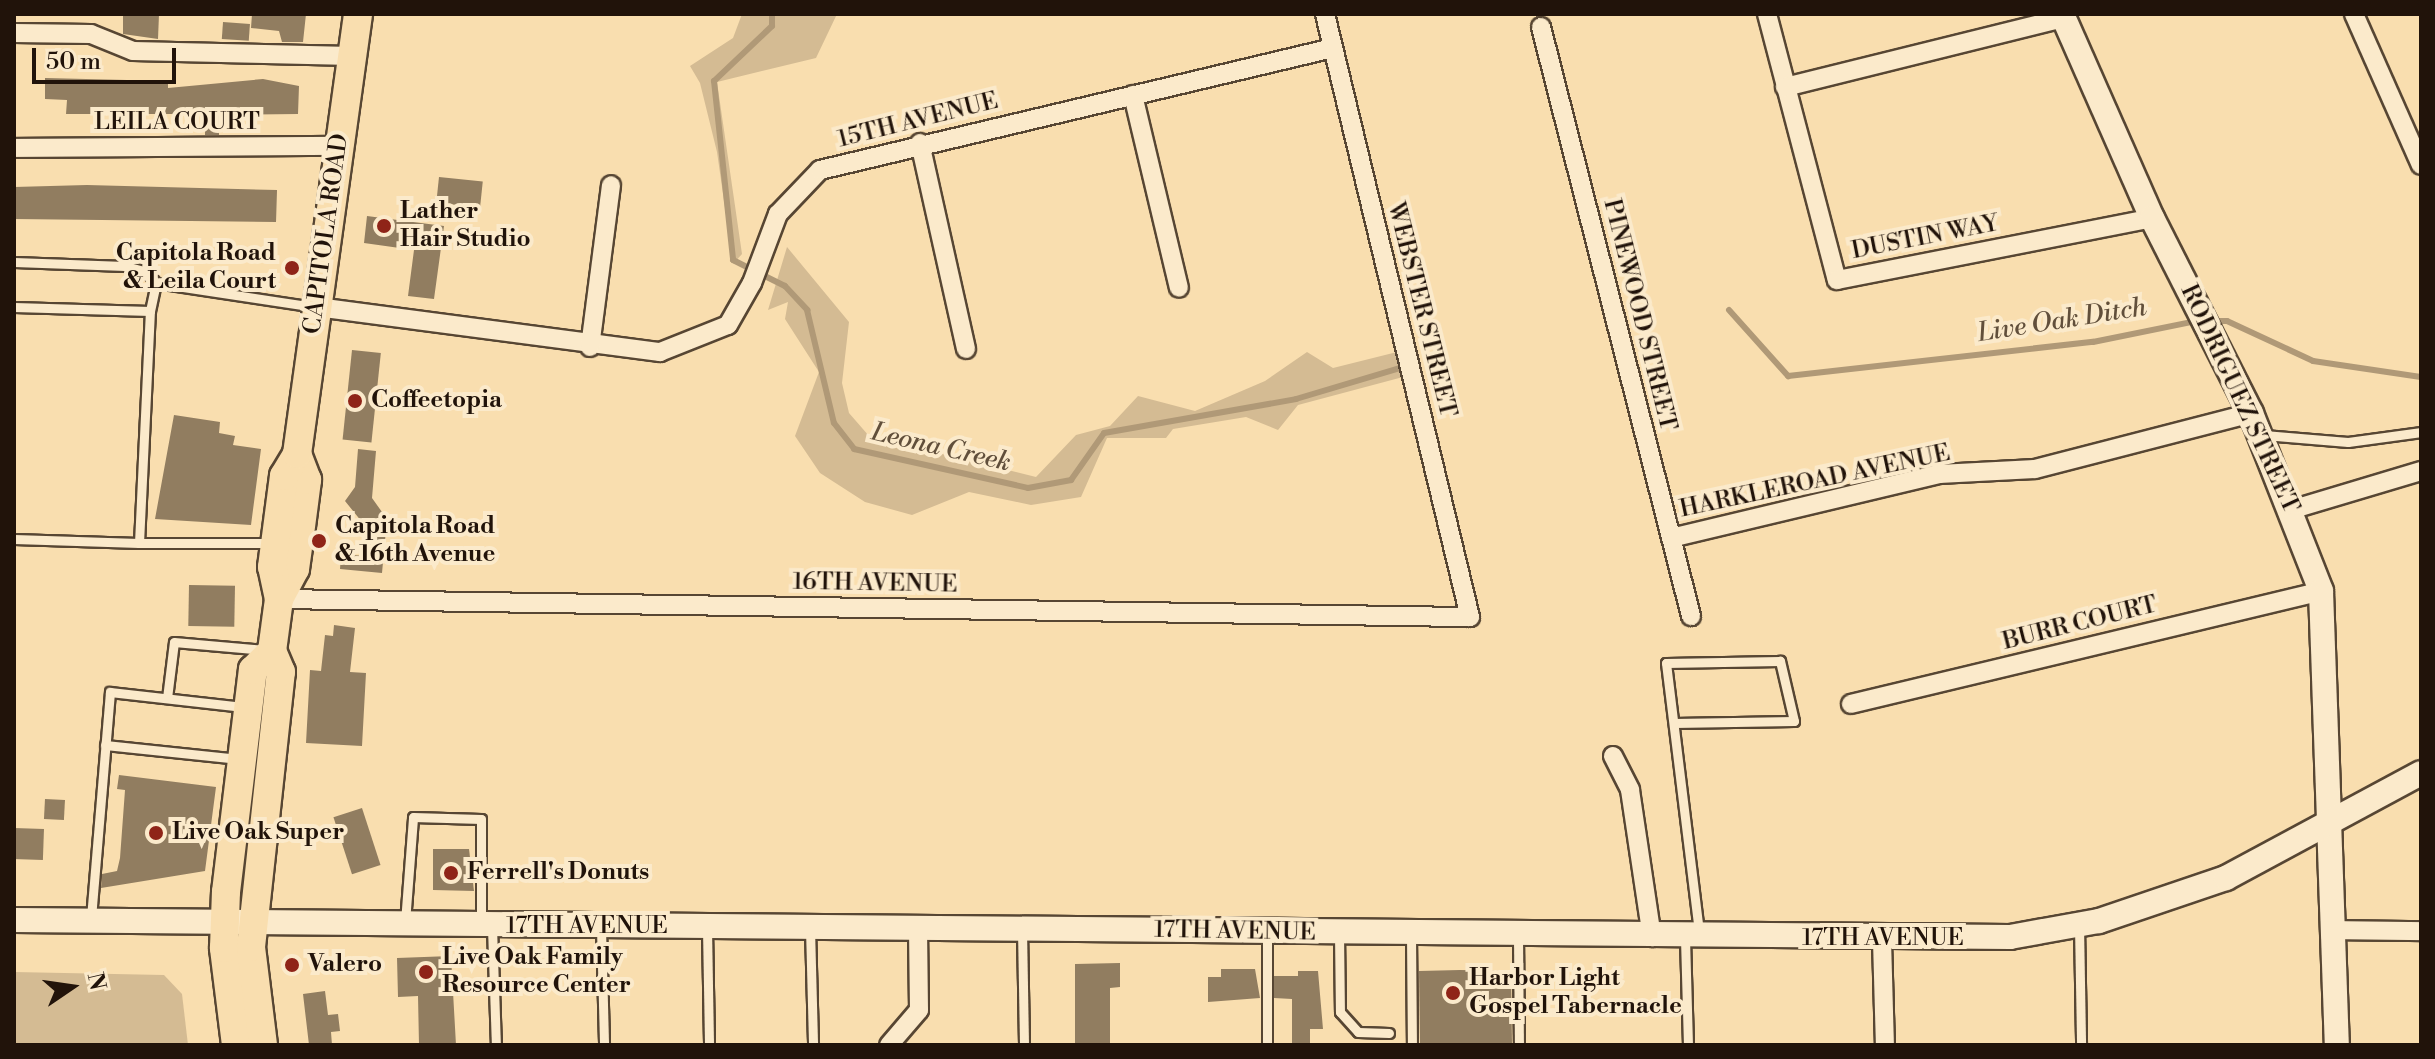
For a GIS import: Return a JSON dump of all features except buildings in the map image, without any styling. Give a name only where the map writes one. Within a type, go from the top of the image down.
[{"type":"main road","name":"CAPITOLA ROAD","points":[[263,1045],[254,923],[281,672],[272,651],[279,599],[275,543],[284,476],[297,454],[358,14]]},
{"type":"main road","name":"RODRIGUEZ STREET","points":[[2062,16],[2152,218],[2255,423],[2294,509],[2321,591],[2332,823],[2337,1045]]},
{"type":"main road","name":"CAPITOLA ROAD","points":[[279,599],[295,569],[307,480],[297,454]]},
{"type":"main road","name":"CAPITOLA ROAD","points":[[236,1045],[224,923],[253,670],[272,651]]},
{"type":"main road","name":"17TH AVENUE","points":[[14,920],[601,928],[918,927],[1882,940],[2010,937],[2079,925],[2226,878],[2421,773]]},
{"type":"street","name":"WEBSTER STREET","points":[[1325,14],[1470,617]]},
{"type":"street","name":"DUSTIN WAY","points":[[1767,14],[1837,280],[2152,218]]},
{"type":"street","points":[[2354,14],[2421,165]]},
{"type":"street","points":[[1785,87],[2062,16]]},
{"type":"street","name":"PINEWOOD STREET","points":[[1541,27],[1691,616]]},
{"type":"street","points":[[14,33],[91,34],[133,51],[352,56]]},
{"type":"street","name":"15TH AVENUE","points":[[317,307],[590,347],[660,352],[728,325],[763,259],[778,214],[820,170],[920,143],[1333,48]]},
{"type":"street","points":[[1133,95],[1179,288]]},
{"type":"street","points":[[920,143],[966,349]]},
{"type":"street","name":"LEILA COURT","points":[[14,148],[339,146]]},
{"type":"street","points":[[590,347],[611,185]]},
{"type":"street","name":"HARKLEROAD AVENUE","points":[[1671,538],[1939,474],[2035,469],[2255,423]]},
{"type":"street","points":[[2294,509],[2421,471]]},
{"type":"street","name":"BURR COURT","points":[[1851,704],[2321,591]]},
{"type":"street","name":"16TH AVENUE","points":[[279,599],[1470,617]]},
{"type":"street","points":[[1613,756],[1630,790],[1652,937]]},
{"type":"street","points":[[889,1045],[919,1010],[918,927]]},
{"type":"street","points":[[2335,930],[2421,931]]},
{"type":"street","points":[[1882,940],[1885,1045]]},
{"type":"lane","points":[[14,262],[125,266],[147,272],[156,283],[317,307]]},
{"type":"lane","points":[[139,543],[150,311],[156,283]]},
{"type":"lane","points":[[14,307],[150,311]]},
{"type":"lane","points":[[2255,423],[2348,442],[2421,432]]},
{"type":"lane","points":[[14,539],[275,543]]},
{"type":"lane","points":[[167,698],[174,642],[272,651]]},
{"type":"lane","points":[[1674,723],[1794,721],[1780,661],[1666,663],[1693,938],[1688,1045]]},
{"type":"lane","points":[[91,922],[110,692],[249,708]]},
{"type":"lane","points":[[105,745],[242,759]]},
{"type":"lane","points":[[405,925],[413,817],[481,819],[496,1045]]},
{"type":"lane","points":[[2079,925],[2081,1045]]},
{"type":"lane","points":[[601,928],[604,1045]]},
{"type":"lane","points":[[707,928],[709,1045]]},
{"type":"lane","points":[[810,928],[813,1045]]},
{"type":"lane","points":[[1022,929],[1024,1045]]},
{"type":"lane","points":[[1267,932],[1267,1045]]},
{"type":"lane","points":[[1339,933],[1340,1012],[1358,1032],[1389,1033]]},
{"type":"lane","points":[[1411,935],[1412,1045]]},
{"type":"lane","points":[[1518,936],[1519,1045]]},
{"type":"shaded area","points":[[742,14],[837,14],[816,58],[717,82],[742,254],[733,264],[717,152],[700,83],[690,66],[733,38]]},
{"type":"shaded area","points":[[787,247],[849,322],[842,383],[849,413],[869,436],[1036,477],[1076,435],[1110,426],[1138,396],[1195,411],[1265,381],[1307,352],[1333,368],[1397,352],[1403,377],[1298,405],[1278,430],[1246,417],[1173,429],[1166,438],[1107,438],[1081,497],[1031,505],[969,492],[912,515],[865,502],[820,473],[795,436],[819,372],[785,319],[788,302],[768,310]]},
{"type":"shaded area","points":[[14,972],[164,975],[182,994],[188,1045],[14,1045]]},
{"type":"waterway","name":"Leona Creek","points":[[772,14],[772,26],[714,81],[733,260],[785,286],[807,310],[834,423],[854,449],[1028,488],[1071,480],[1104,433],[1296,399],[1400,368]]},
{"type":"waterway","name":"Live Oak Ditch","points":[[1729,310],[1788,376],[2093,342],[2196,321]]},
{"type":"waterway","name":"Live Oak Ditch","points":[[2211,321],[2227,321],[2313,361],[2421,377]]},
{"type":"place","name":"Lather Hair Studio","points":[[384,226]]},
{"type":"place","name":"Capitola Road & Leila Court","points":[[292,268]]},
{"type":"place","name":"Coffeetopia","points":[[355,401]]},
{"type":"place","name":"Capitola Road & 16th Avenue","points":[[319,541]]},
{"type":"place","name":"Live Oak Super","points":[[156,833]]},
{"type":"place","name":"Ferrell's Donuts","points":[[451,873]]},
{"type":"place","name":"Valero","points":[[292,965]]},
{"type":"place","name":"Live Oak Family Resource Center","points":[[426,972]]},
{"type":"place","name":"Harbor Light Gospel Tabernacle","points":[[1453,993]]}]
